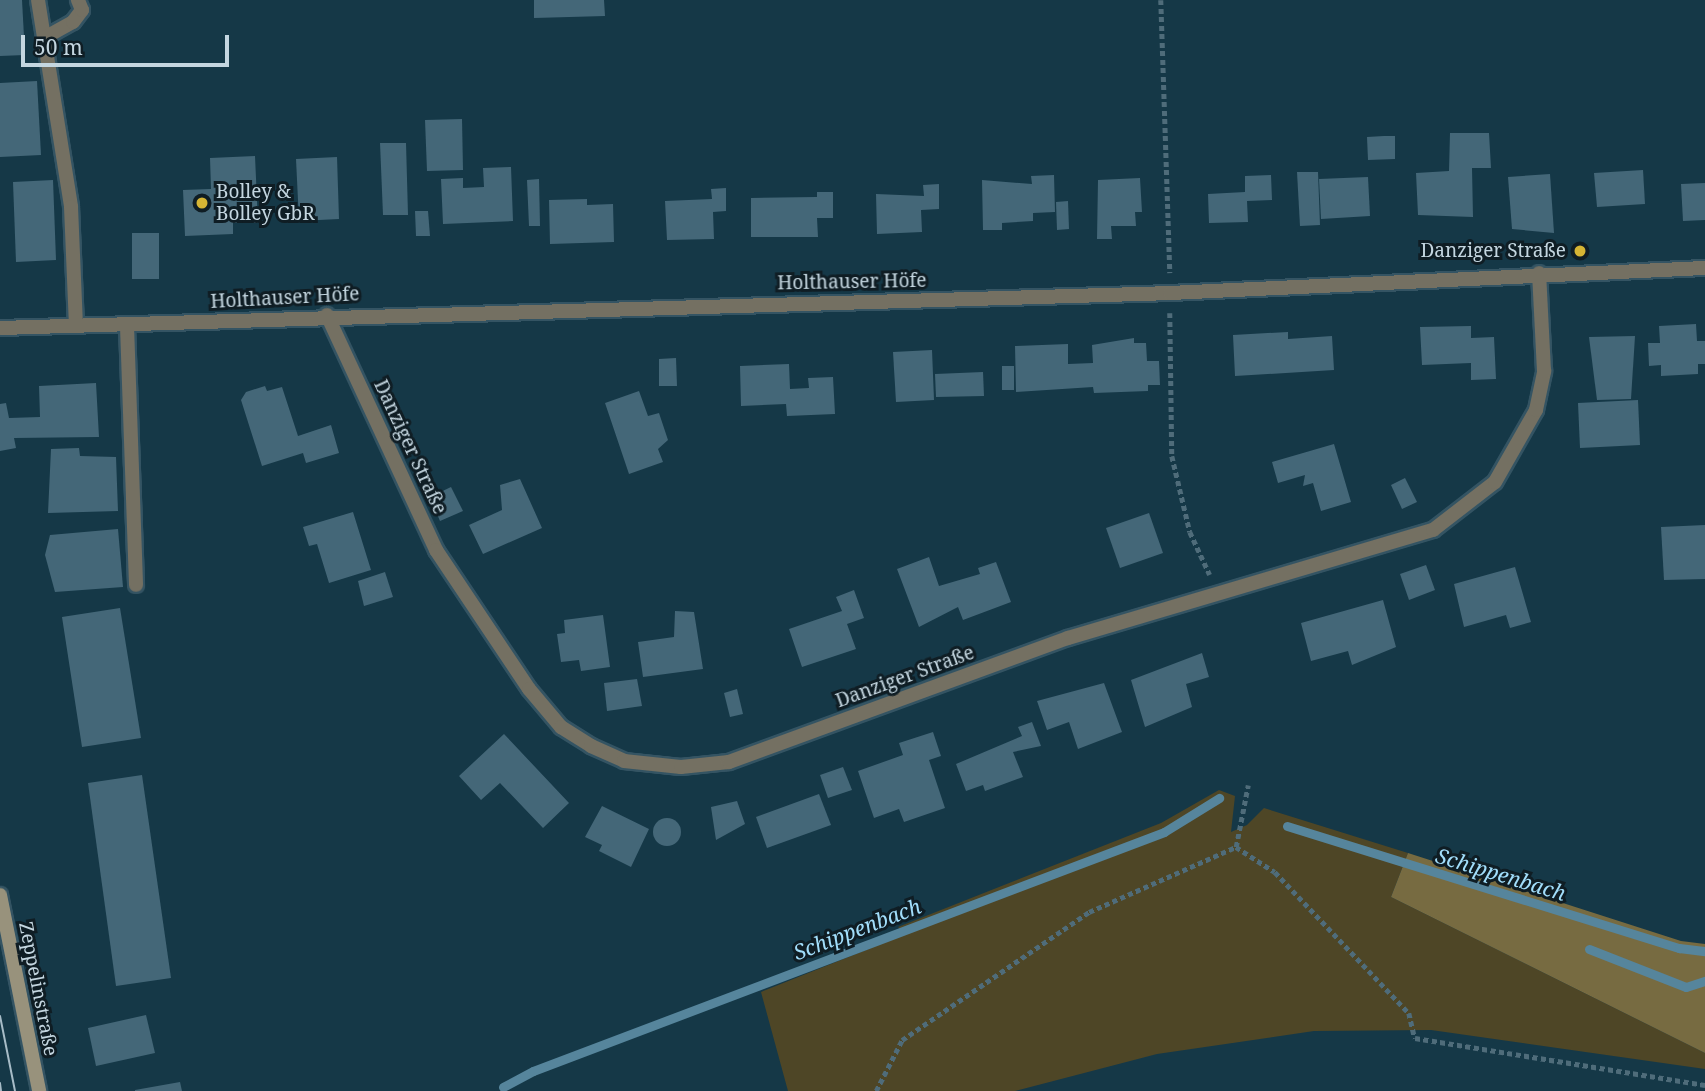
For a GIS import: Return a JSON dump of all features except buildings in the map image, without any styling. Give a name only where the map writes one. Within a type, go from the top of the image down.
[{"type":"main road","name":"Zeppelinstraße","points":[[0,895],[39,1091]]},
{"type":"street","points":[[38,0],[71,207],[76,326]]},
{"type":"street","points":[[44,38],[73,22],[82,10],[78,0]]},
{"type":"street","name":"Holthauser Höfe","points":[[0,328],[127,326],[327,315],[1170,293],[1539,273],[1705,268]]},
{"type":"street","name":"Danziger Straße","points":[[327,315],[436,550],[529,689],[561,727],[590,746],[624,761],[681,767],[729,762],[1068,638],[1433,530],[1495,482],[1536,410],[1544,370],[1539,273]]},
{"type":"street","points":[[127,326],[136,585]]},
{"type":"path","points":[[1236,847],[1248,785]]},
{"type":"path","points":[[1236,847],[1275,872],[1409,1013],[1415,1038],[1705,1085]]},
{"type":"path","points":[[876,1091],[902,1040],[1089,912],[1236,847]]},
{"type":"shaded area","points":[[1219,790],[1235,796],[1231,832],[1247,825],[1264,808],[1408,853],[1391,897],[1705,1053],[1705,1069],[1431,1030],[1314,1031],[1157,1054],[1015,1091],[788,1091],[761,992],[906,934],[898,927],[1161,823]]},
{"type":"shaded area","points":[[1408,853],[1681,941],[1705,944],[1705,1053],[1391,897]]},
{"type":"waterway","name":"Schippenbach","points":[[503,1087],[533,1071],[1164,832],[1219,798]]},
{"type":"waterway","name":"Schippenbach","points":[[1287,826],[1679,948],[1705,951]]},
{"type":"waterway","points":[[1589,949],[1686,987],[1705,981]]},
{"type":"tram line","points":[[0,1016],[15,1091]]},
{"type":"tram line","points":[[0,1083],[1,1091]]},
{"type":"place","name":"Bolley & Bolley GbR","points":[[202,203]]},
{"type":"place","name":"Danziger Straße","points":[[1580,251]]}]
